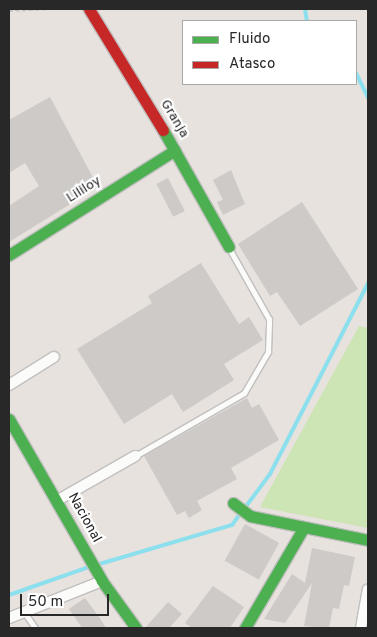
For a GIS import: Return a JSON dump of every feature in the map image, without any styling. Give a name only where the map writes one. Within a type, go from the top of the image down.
[{"type":"street","name":"Granja","points":[[89,9],[175,150],[228,247]]},
{"type":"street","name":"Lililoy","points":[[9,255],[175,150]]},
{"type":"street","points":[[9,385],[54,357]]},
{"type":"street","name":"Nacional","points":[[9,418],[58,500],[100,577],[136,628]]},
{"type":"street","points":[[58,500],[135,456]]},
{"type":"street","points":[[233,503],[250,516],[368,540]]},
{"type":"street","points":[[244,628],[304,527]]},
{"type":"street","points":[[9,618],[22,610],[100,577]]},
{"type":"street","points":[[361,628],[368,590]]},
{"type":"lane","points":[[135,456],[244,393],[268,352],[269,319],[228,247]]},
{"type":"lane","points":[[22,610],[35,628]]},
{"type":"path","points":[[9,11],[52,9]]},
{"type":"green space","points":[[359,326],[368,328],[368,528],[260,507]]},
{"type":"building","points":[[50,97],[98,187],[9,242],[9,206],[39,186],[25,163],[9,173],[9,120]]},
{"type":"building","points":[[231,170],[245,204],[223,215],[217,202],[223,200],[213,180]]},
{"type":"building","points":[[168,178],[185,211],[173,217],[156,184]]},
{"type":"building","points":[[302,202],[358,289],[300,326],[277,292],[270,296],[238,244]]},
{"type":"building","points":[[201,263],[239,324],[249,317],[263,340],[224,364],[234,380],[183,412],[172,394],[124,424],[77,349],[152,303],[148,296]]},
{"type":"building","points":[[247,398],[252,408],[259,404],[279,440],[231,468],[237,479],[197,501],[202,510],[189,518],[185,511],[177,515],[144,456]]},
{"type":"building","points":[[245,524],[279,543],[259,580],[225,561]]},
{"type":"building","points":[[312,548],[355,557],[349,586],[344,585],[339,609],[333,608],[329,628],[304,626],[312,583],[285,623],[264,619],[292,574],[305,583]]},
{"type":"building","points":[[213,586],[244,607],[230,628],[192,628],[185,623]]},
{"type":"building","points":[[85,598],[106,628],[82,628],[69,609]]},
{"type":"building","points":[[168,602],[182,614],[169,628],[145,628]]},
{"type":"waterway","points":[[305,9],[307,20]]},
{"type":"waterway","points":[[357,75],[368,98]]},
{"type":"waterway","points":[[244,509],[270,474],[368,283]]},
{"type":"waterway","points":[[96,565],[232,525],[240,514]]},
{"type":"waterway","points":[[9,595],[89,567]]},
{"type":"traffic: fast","points":[[163,130],[229,247]]},
{"type":"traffic: fast","points":[[9,255],[175,150]]},
{"type":"traffic: fast","points":[[9,419],[102,581],[136,628]]},
{"type":"traffic: fast","points":[[233,503],[250,516],[368,540]]},
{"type":"traffic: fast","points":[[245,628],[304,527]]},
{"type":"traffic: jam","points":[[89,9],[163,130]]}]
